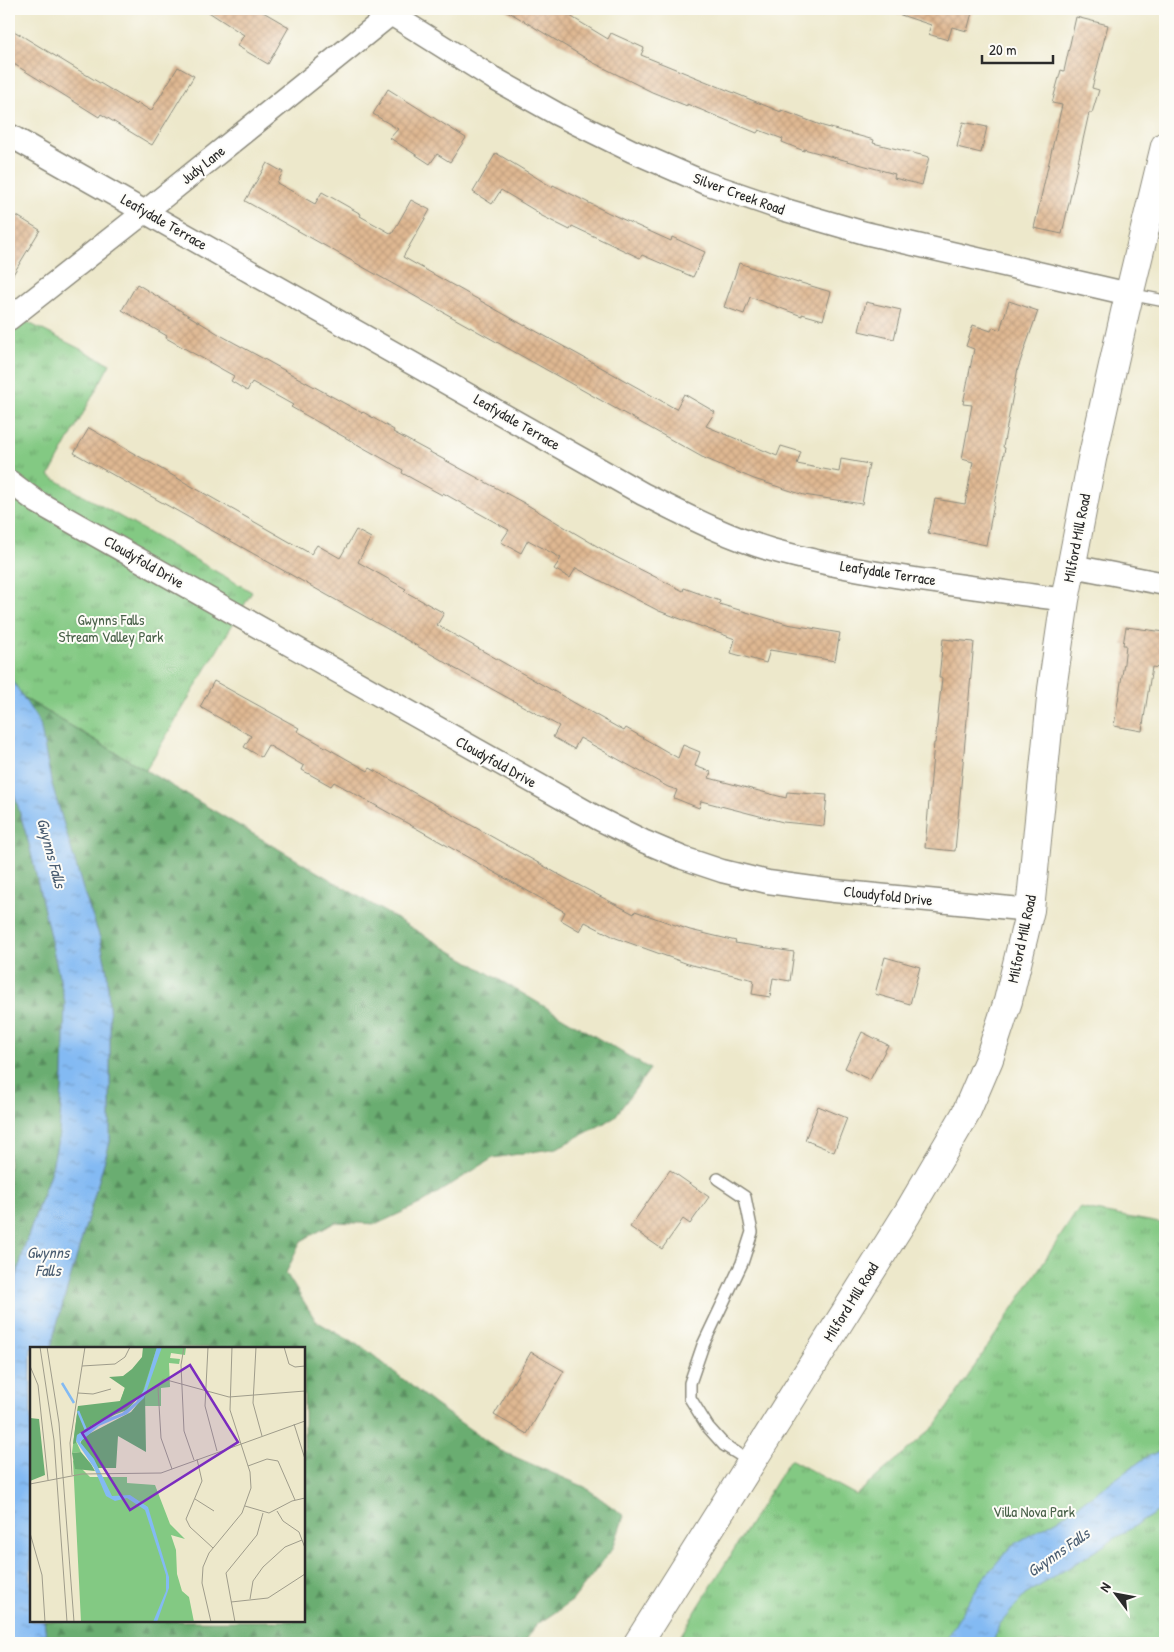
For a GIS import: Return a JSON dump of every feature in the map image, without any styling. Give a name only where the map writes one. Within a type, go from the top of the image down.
[{"type":"main road","name":"Milford Mill Road","points":[[638,1643],[901,1222],[965,1114],[988,1060],[1008,1001],[1030,910],[1052,689],[1065,600],[1092,459],[1165,146]]},
{"type":"street","name":"Judy Lane","points":[[9,319],[146,212],[390,10]]},
{"type":"street","name":"Silver Creek Road","points":[[390,10],[493,78],[557,114],[632,151],[703,182],[782,210],[865,233],[1129,294]]},
{"type":"street","name":"Leafydale Terrace","points":[[9,135],[643,494],[728,534],[771,549],[824,563],[1065,600]]},
{"type":"street","name":"Cloudyfold Drive","points":[[9,481],[37,502],[590,815],[683,858],[722,871],[768,882],[835,891],[1030,910]]},
{"type":"street","points":[[1072,566],[1165,584]]},
{"type":"lane","points":[[1129,294],[1165,301]]},
{"type":"lane","points":[[718,1179],[745,1197],[752,1232],[742,1263],[703,1345],[690,1383],[690,1398],[708,1426],[724,1445],[751,1462]]},
{"type":"green space","name":"Gwynns Falls Stream Valley Park","points":[[9,313],[110,364],[49,476],[252,592],[146,770],[9,689]]},
{"type":"green space","points":[[22,697],[650,1069],[614,1118],[557,1148],[493,1158],[420,1204],[377,1224],[336,1222],[301,1241],[286,1273],[316,1321],[368,1351],[434,1404],[501,1451],[585,1487],[624,1516],[613,1548],[572,1601],[536,1625],[524,1643],[47,1643],[44,1622],[305,1622],[305,1347],[51,1347],[110,1142],[110,1023],[107,972],[100,938],[85,896],[60,812],[47,758]]},
{"type":"green space","points":[[9,776],[29,844],[65,1002],[59,1135],[52,1168],[24,1248],[9,1308]]},
{"type":"green space","name":"Villa Nova Park","points":[[1079,1208],[1165,1224],[1165,1643],[676,1643],[790,1459],[856,1495],[936,1425]]},
{"type":"water","name":"Gwynns Falls","points":[[9,675],[40,724],[51,781],[85,896],[100,938],[107,972],[110,1023],[110,1142],[51,1347],[30,1347],[30,1622],[44,1622],[47,1643],[9,1643],[9,1308],[24,1248],[52,1168],[59,1135],[65,1002],[29,844],[9,776]]},
{"type":"water","name":"Gwynns Falls","points":[[1165,1448],[1165,1507],[1025,1595],[999,1625],[993,1643],[946,1643],[949,1634],[983,1579],[1011,1546],[1060,1518],[1145,1458]]},
{"type":"building","points":[[204,9],[258,9],[289,27],[268,64],[237,46],[244,35]]},
{"type":"building","points":[[504,9],[575,9],[570,16],[608,39],[611,33],[644,48],[641,55],[781,112],[781,110],[823,126],[874,140],[873,143],[929,157],[922,185],[894,178],[895,174],[804,149],[804,151],[782,142],[783,139],[759,130],[757,133],[687,104],[687,106],[652,92],[592,62]]},
{"type":"building","points":[[893,9],[973,9],[967,31],[952,27],[948,40],[928,34],[931,25],[892,12]]},
{"type":"building","points":[[1076,17],[1108,25],[1092,88],[1099,90],[1092,113],[1089,113],[1062,234],[1034,228],[1062,105],[1052,103],[1061,70],[1064,71]]},
{"type":"building","points":[[9,28],[136,105],[138,103],[151,111],[178,67],[194,76],[152,145],[101,114],[99,117],[9,61]]},
{"type":"building","points":[[388,89],[466,138],[450,162],[437,154],[430,164],[390,138],[398,129],[373,114]]},
{"type":"building","points":[[963,122],[987,127],[981,153],[957,147]]},
{"type":"building","points":[[496,153],[552,187],[553,185],[671,241],[672,237],[705,252],[693,277],[642,255],[640,258],[572,226],[570,230],[538,214],[501,190],[492,204],[473,192]]},
{"type":"building","points":[[267,163],[283,172],[277,183],[315,204],[322,192],[392,234],[411,200],[430,210],[403,257],[676,409],[684,394],[715,412],[706,426],[777,456],[781,446],[801,452],[797,464],[839,472],[841,459],[869,464],[862,504],[804,495],[754,479],[702,457],[245,201]]},
{"type":"building","points":[[9,211],[40,230],[9,281]]},
{"type":"building","points":[[739,263],[831,292],[823,320],[802,314],[802,316],[750,297],[744,314],[724,307]]},
{"type":"building","points":[[137,284],[222,336],[363,412],[394,430],[393,432],[524,503],[612,555],[683,591],[684,588],[720,601],[719,604],[787,624],[840,633],[835,661],[770,650],[766,663],[731,653],[735,639],[659,611],[576,568],[570,578],[554,569],[561,558],[528,540],[521,553],[501,542],[509,530],[443,493],[442,495],[402,473],[403,470],[291,407],[293,405],[252,382],[247,391],[231,381],[234,376],[166,338],[167,336],[122,310]]},
{"type":"building","points":[[1009,301],[1038,311],[1018,368],[986,545],[928,533],[935,499],[965,504],[973,462],[962,459],[972,405],[963,404],[974,349],[966,346],[973,325],[991,331],[993,327],[1000,330]]},
{"type":"building","points":[[866,302],[901,310],[894,339],[859,331]]},
{"type":"building","points":[[89,428],[311,554],[317,545],[340,558],[356,530],[371,538],[358,562],[444,613],[437,625],[624,731],[626,728],[678,758],[683,745],[700,752],[695,766],[711,772],[709,778],[786,798],[787,792],[827,795],[824,826],[783,822],[701,801],[699,808],[674,798],[677,790],[668,787],[580,738],[574,749],[553,737],[559,726],[74,453]]},
{"type":"building","points":[[1126,627],[1165,632],[1160,668],[1152,667],[1142,731],[1114,726],[1124,663],[1126,645],[1123,645]]},
{"type":"building","points":[[943,639],[974,642],[955,851],[925,848],[942,678],[939,678]]},
{"type":"building","points":[[214,681],[299,728],[297,731],[368,771],[370,768],[565,878],[634,914],[635,911],[690,930],[736,941],[735,943],[794,952],[790,981],[773,978],[770,997],[752,994],[754,980],[688,964],[616,938],[585,922],[580,931],[561,920],[565,912],[334,782],[331,786],[302,770],[304,766],[268,745],[261,757],[244,747],[251,736],[200,707]]},
{"type":"building","points":[[885,957],[920,967],[910,1004],[875,994]]},
{"type":"building","points":[[862,1032],[888,1045],[870,1080],[845,1068]]},
{"type":"building","points":[[818,1106],[847,1118],[834,1152],[805,1140]]},
{"type":"building","points":[[670,1170],[709,1197],[690,1224],[683,1219],[662,1249],[630,1227]]},
{"type":"building","points":[[531,1352],[564,1371],[527,1434],[494,1415]]}]
